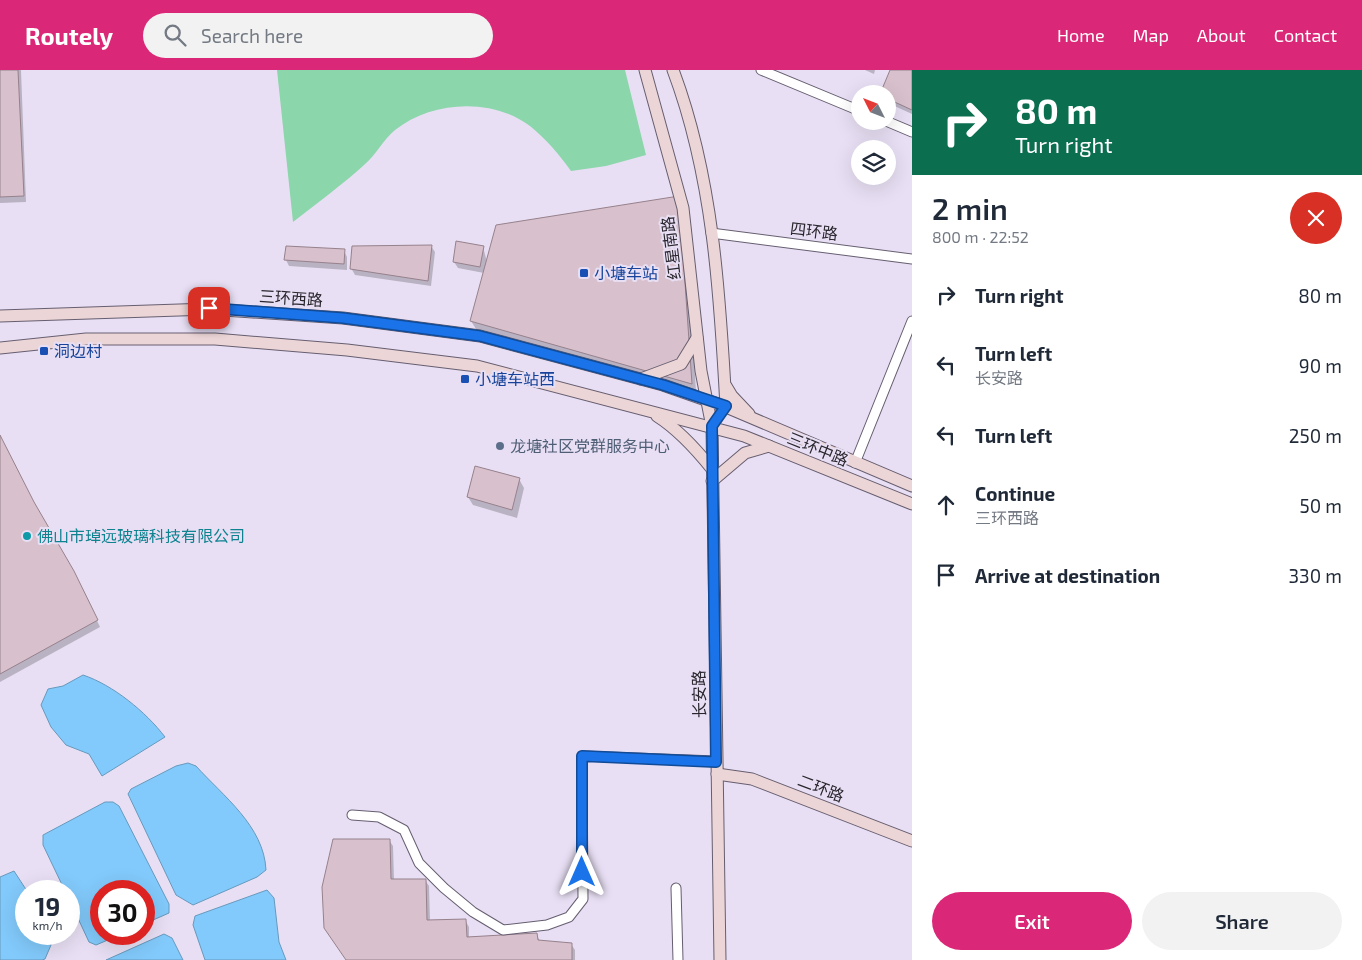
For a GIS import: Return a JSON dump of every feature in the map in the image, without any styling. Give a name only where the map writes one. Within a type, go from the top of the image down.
[{"type":"main road","name":"红星南路","points":[[645,70],[680,196],[706,400],[712,426]]},
{"type":"main road","points":[[673,70],[682,95],[707,198],[711,233],[726,406],[712,426]]},
{"type":"main road","name":"三环西路","points":[[0,316],[209,308],[343,318],[480,336],[663,385],[706,400]]},
{"type":"main road","points":[[641,379],[681,364],[698,338]]},
{"type":"main road","name":"三环中路","points":[[0,348],[86,340],[215,339],[348,350],[477,366],[712,426],[768,446],[912,504]]},
{"type":"main road","points":[[724,383],[743,409],[758,421]]},
{"type":"main road","name":"三环中路","points":[[706,400],[726,406],[912,486]]},
{"type":"main road","points":[[648,410],[671,425],[695,448],[712,475],[745,453],[768,446]]},
{"type":"main road","name":"长安路","points":[[712,426],[720,960]]},
{"type":"main road","name":"二环路","points":[[717,774],[752,778],[912,841]]},
{"type":"street","points":[[761,70],[851,107]]},
{"type":"street","points":[[896,125],[912,132]]},
{"type":"street","name":"四环路","points":[[711,233],[912,259]]},
{"type":"street","points":[[855,463],[912,320]]},
{"type":"street","points":[[352,814],[379,817],[404,830],[419,863],[444,888],[473,912],[503,930],[547,925],[569,917],[583,899],[582,756],[716,762]]},
{"type":"street","points":[[676,888],[678,960]]},
{"type":"green space","points":[[277,70],[625,70],[646,155],[606,166],[571,171],[541,136],[530,126],[515,117],[498,110],[480,107],[444,108],[410,120],[395,130],[364,165],[293,222]]},
{"type":"water","points":[[83,675],[106,685],[128,700],[165,737],[102,776],[89,754],[66,745],[51,727],[41,705],[48,689],[63,686]]},
{"type":"water","points":[[188,763],[196,766],[229,800],[250,826],[264,854],[266,870],[257,877],[193,905],[176,895],[128,794],[131,789],[176,766]]},
{"type":"water","points":[[105,802],[113,802],[119,806],[169,904],[169,913],[155,919],[155,880],[90,880],[89,942],[80,923],[80,880],[60,880],[43,845],[43,835]]},
{"type":"water","points":[[14,871],[20,880],[15,880],[15,945],[51,945],[45,959],[0,960],[0,877]]},
{"type":"water","points":[[267,890],[274,898],[279,942],[286,960],[205,960],[193,925],[195,916]]},
{"type":"water","points":[[164,934],[172,938],[183,960],[106,960],[139,945],[155,945],[155,938]]},
{"type":"building","points":[[0,70],[18,70],[24,196],[0,197]]},
{"type":"building","points":[[890,70],[912,70],[912,110],[896,103],[896,85],[884,85]]},
{"type":"building","name":"小塘车站","points":[[679,196],[692,384],[470,321],[496,225]]},
{"type":"building","points":[[456,241],[484,246],[480,267],[453,262]]},
{"type":"building","points":[[432,245],[428,281],[350,269],[352,246]]},
{"type":"building","points":[[286,246],[345,249],[344,264],[284,260]]},
{"type":"building","name":"佛山市琸远玻璃科技有限公司","points":[[0,435],[34,502],[74,571],[98,620],[0,674]]},
{"type":"building","points":[[475,466],[520,478],[512,510],[467,497]]},
{"type":"building","points":[[333,839],[390,839],[391,879],[426,879],[427,920],[466,919],[467,937],[537,933],[538,940],[572,943],[572,960],[346,960],[324,928],[322,887]]},
{"type":"place","name":"小塘车站","points":[[584,273]]},
{"type":"place","name":"洞边村","points":[[44,351]]},
{"type":"place","name":"小塘车站西","points":[[465,379]]},
{"type":"place","name":"龙塘社区党群服务中心","points":[[500,446]]},
{"type":"place","name":"佛山市琸远玻璃科技有限公司","points":[[27,536]]},
{"type":"route","points":[[209,308],[343,318],[480,336],[663,385],[726,406],[712,426],[716,762],[582,756],[582,872]]}]
